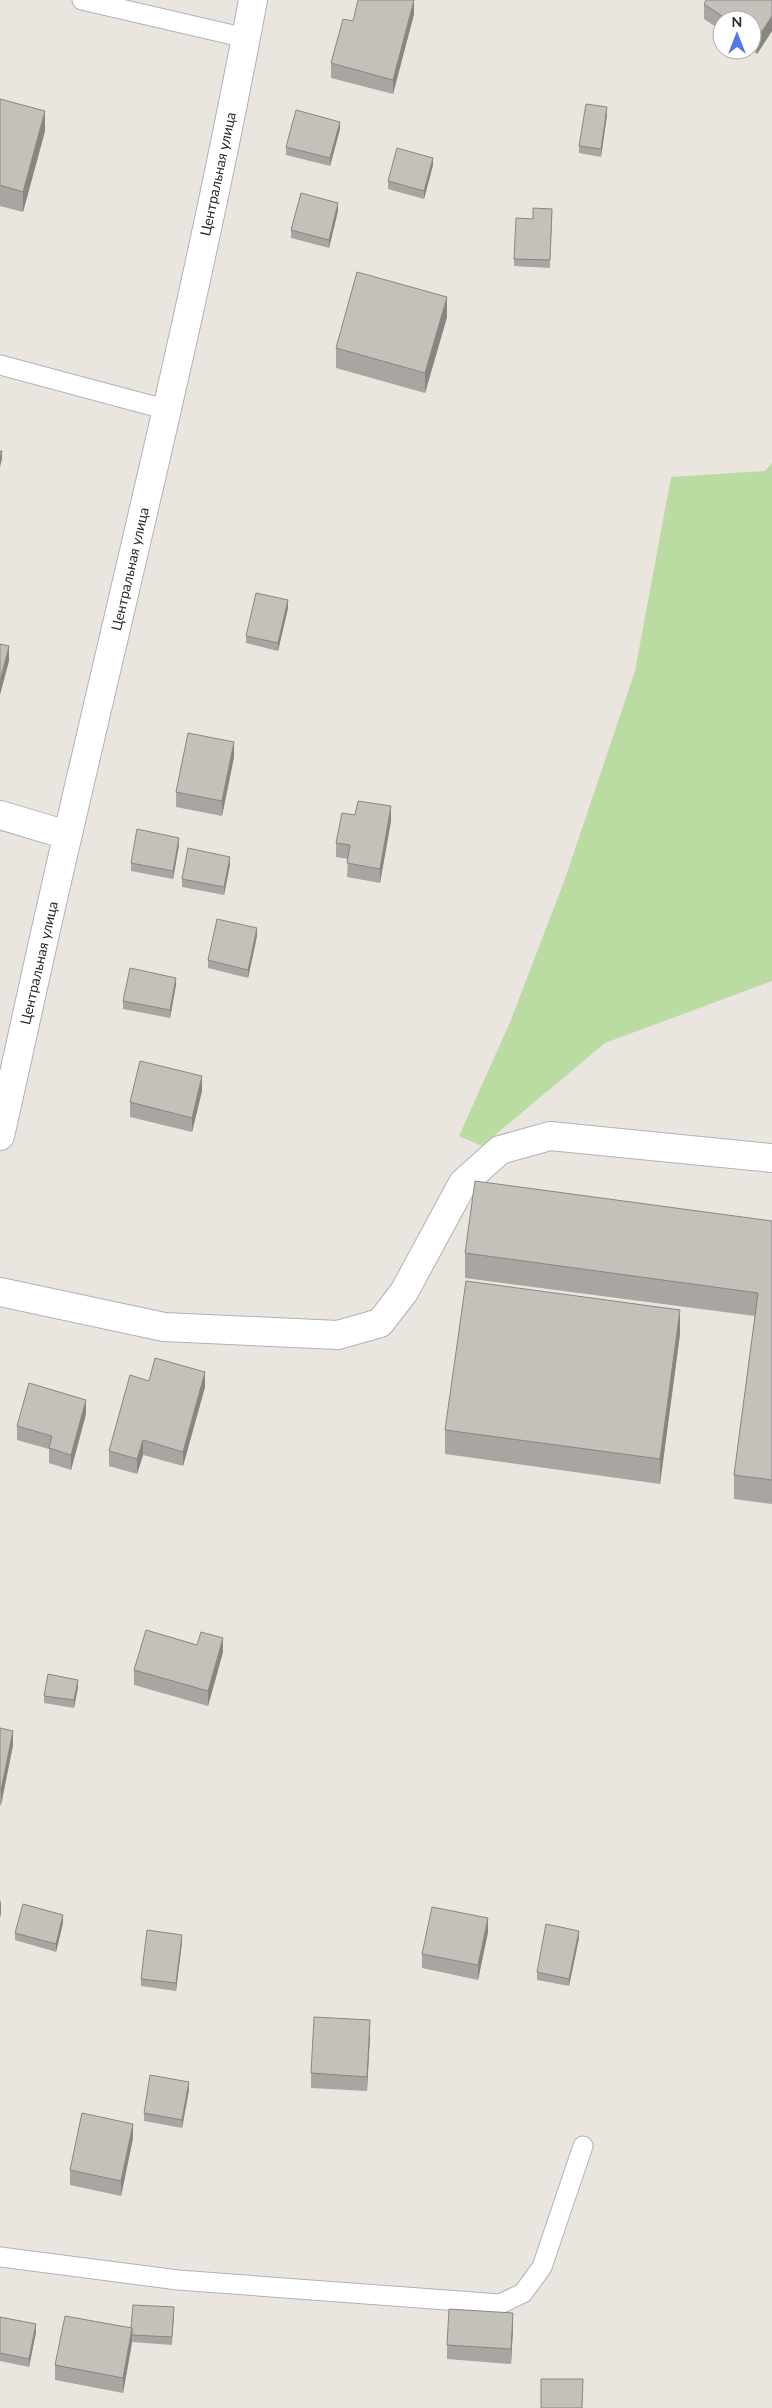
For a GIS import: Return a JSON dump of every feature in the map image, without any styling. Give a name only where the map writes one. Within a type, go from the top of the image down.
[{"type":"street","name":"Центральная улица","points":[[0,1136],[67,835],[168,410],[253,0]]},
{"type":"street","points":[[0,816],[67,835]]},
{"type":"street","points":[[0,1292],[164,1328],[338,1335],[380,1323],[404,1292],[463,1183],[500,1150],[550,1136],[772,1158]]},
{"type":"lane","points":[[82,0],[246,38]]},
{"type":"lane","points":[[0,365],[168,410]]},
{"type":"lane","points":[[0,2257],[178,2280],[500,2304],[523,2293],[542,2267],[583,2146]]},
{"type":"green space","points":[[772,463],[772,981],[605,1043],[482,1146],[459,1136],[511,1020],[566,876],[635,671],[671,477],[765,471]]},
{"type":"building","points":[[358,0],[414,0],[393,80],[331,63],[343,19],[353,21]]},
{"type":"building","points":[[706,0],[772,0],[772,16],[762,31],[762,10],[713,10],[704,4]]},
{"type":"building","points":[[0,99],[45,111],[23,192],[0,185]]},
{"type":"building","points":[[586,104],[607,107],[601,149],[579,146]]},
{"type":"building","points":[[296,110],[340,122],[330,158],[286,147]]},
{"type":"building","points":[[397,148],[433,158],[424,191],[388,181]]},
{"type":"building","points":[[301,193],[338,203],[329,240],[291,230]]},
{"type":"building","points":[[533,208],[552,209],[550,260],[514,259],[516,218],[533,219]]},
{"type":"building","points":[[357,272],[447,297],[425,373],[336,348]]},
{"type":"building","points":[[256,593],[288,600],[278,643],[246,636]]},
{"type":"building","points":[[0,644],[9,646],[0,681]]},
{"type":"building","points":[[188,733],[234,742],[222,801],[176,792]]},
{"type":"building","points":[[358,801],[391,806],[380,869],[347,863],[350,845],[336,843],[342,813],[355,815]]},
{"type":"building","points":[[137,829],[179,838],[173,871],[131,863]]},
{"type":"building","points":[[188,848],[230,857],[224,887],[182,879]]},
{"type":"building","points":[[217,919],[257,928],[248,970],[208,960]]},
{"type":"building","points":[[130,968],[176,978],[170,1010],[123,1001]]},
{"type":"building","points":[[140,1061],[202,1076],[192,1118],[130,1102]]},
{"type":"building","points":[[475,1181],[772,1221],[772,1480],[734,1475],[758,1293],[465,1253]]},
{"type":"building","points":[[466,1281],[680,1310],[660,1459],[445,1430]]},
{"type":"building","points":[[155,1358],[205,1372],[183,1452],[143,1440],[137,1459],[109,1451],[130,1375],[149,1381]]},
{"type":"building","points":[[29,1383],[86,1400],[71,1455],[49,1448],[52,1436],[17,1426]]},
{"type":"building","points":[[146,1630],[197,1645],[201,1632],[223,1638],[208,1691],[134,1670]]},
{"type":"building","points":[[48,1674],[78,1680],[74,1700],[44,1696]]},
{"type":"building","points":[[0,1728],[13,1731],[1,1790],[0,1790]]},
{"type":"building","points":[[23,1904],[63,1915],[56,1944],[15,1933]]},
{"type":"building","points":[[432,1907],[488,1918],[478,1965],[422,1954]]},
{"type":"building","points":[[546,1924],[579,1931],[569,1979],[537,1972]]},
{"type":"building","points":[[147,1930],[182,1935],[176,1983],[141,1979]]},
{"type":"building","points":[[314,2017],[370,2020],[367,2077],[311,2073]]},
{"type":"building","points":[[150,2075],[189,2082],[182,2120],[144,2113]]},
{"type":"building","points":[[82,2113],[133,2124],[121,2181],[70,2170]]},
{"type":"building","points":[[133,2305],[174,2307],[172,2337],[132,2335]]},
{"type":"building","points":[[449,2309],[513,2313],[511,2349],[447,2345]]},
{"type":"building","points":[[65,2316],[132,2328],[123,2378],[55,2365]]},
{"type":"building","points":[[0,2317],[36,2324],[29,2359],[0,2353]]},
{"type":"building","points":[[541,2379],[583,2379],[582,2408],[541,2408]]}]
